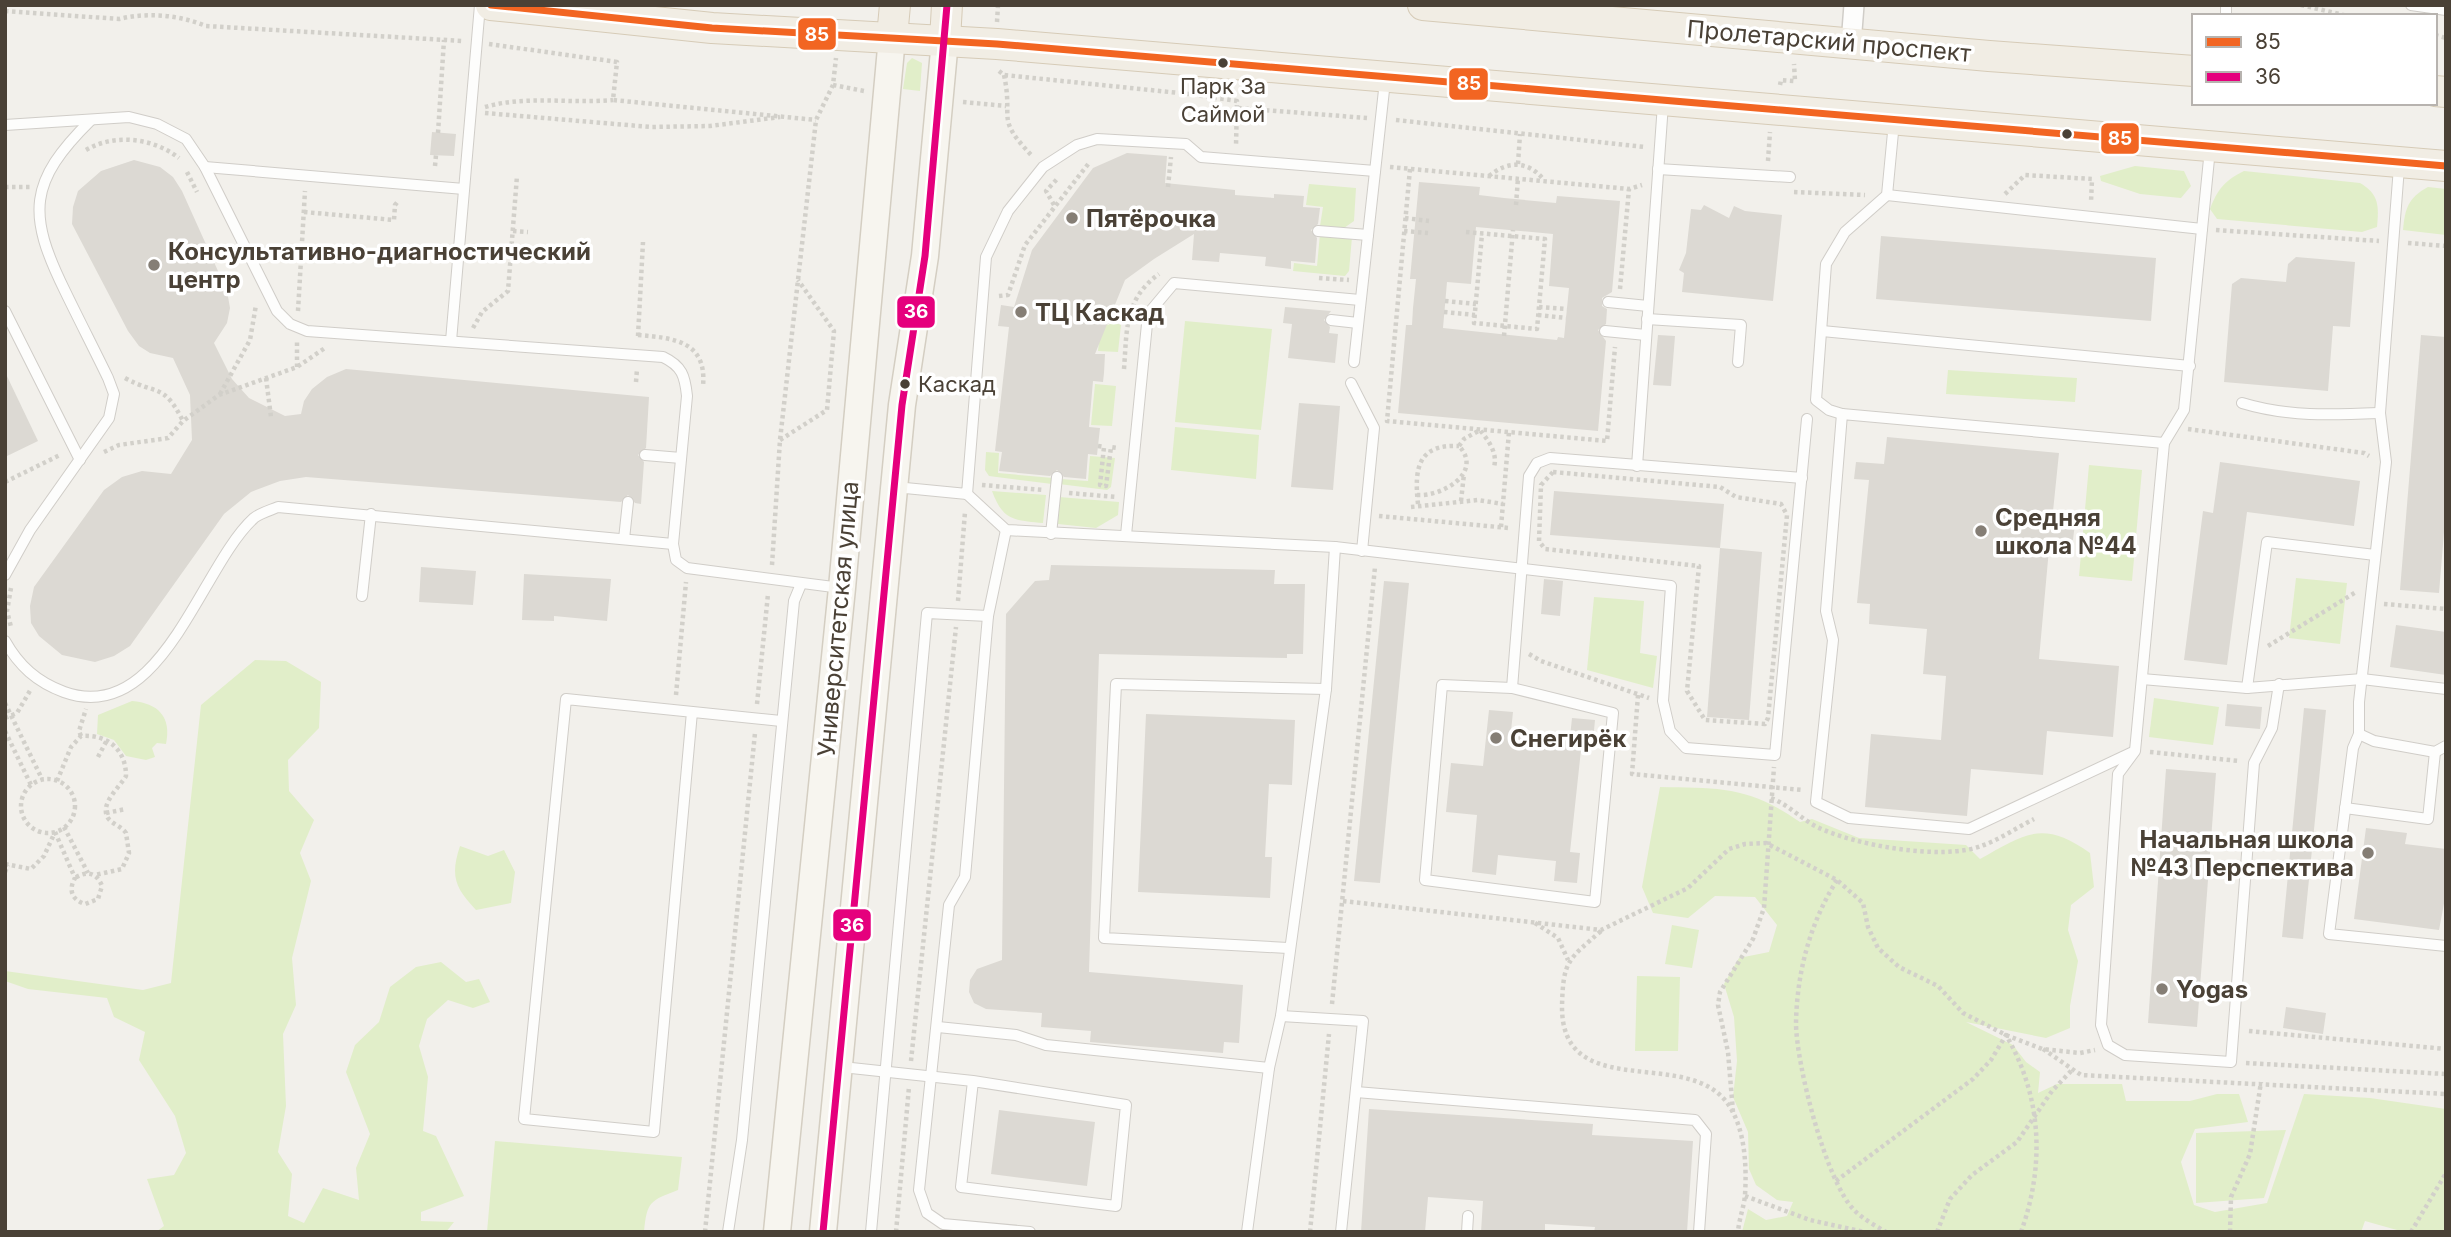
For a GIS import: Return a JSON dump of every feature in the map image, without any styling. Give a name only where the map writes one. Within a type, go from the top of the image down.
[{"type":"main road","points":[[491,5],[712,28],[945,40],[2446,166]]},
{"type":"main road","name":"Университетская улица","points":[[777,1232],[842,588],[895,5]]},
{"type":"main road","name":"Университетская улица","points":[[823,1232],[902,405],[925,256],[947,5]]},
{"type":"main road","name":"Пролетарский проспект","points":[[1423,5],[1851,44],[2192,71]]},
{"type":"street","points":[[1851,44],[1854,5]]},
{"type":"lane","points":[[451,341],[480,5]]},
{"type":"lane","points":[[2411,5],[2446,10]]},
{"type":"lane","points":[[1354,362],[1385,77]]},
{"type":"lane","points":[[1637,466],[1663,100]]},
{"type":"lane","points":[[5,125],[129,117],[157,124],[186,139],[205,167],[278,311],[296,327],[307,331],[663,357],[676,364],[685,376],[687,396],[673,544],[676,560],[687,568],[842,588]]},
{"type":"lane","points":[[5,575],[30,530],[108,418],[114,394],[40,233],[39,204],[48,173],[62,148],[90,120]]},
{"type":"lane","points":[[1894,120],[1886,195],[1845,232],[1826,264],[1816,400],[1829,410],[1842,414],[2164,443]]},
{"type":"lane","points":[[967,494],[986,257],[1008,211],[1043,167],[1059,155],[1097,139],[1186,145],[1201,157],[1375,168]]},
{"type":"lane","points":[[2210,148],[2184,410],[2164,443],[2142,679],[2138,755],[2118,774],[2102,1025],[2108,1045],[2125,1055],[2231,1062],[2254,763],[2272,727],[2279,684]]},
{"type":"lane","points":[[2400,163],[2380,413],[2386,462],[2362,680],[2359,734],[2353,748],[2329,934],[2446,946]]},
{"type":"lane","points":[[205,167],[464,189]]},
{"type":"lane","points":[[1658,169],[1790,177]]},
{"type":"lane","points":[[1886,195],[2203,229]]},
{"type":"lane","points":[[1318,231],[1368,235]]},
{"type":"lane","points":[[1126,535],[1148,314],[1174,283],[1360,300]]},
{"type":"lane","points":[[1613,303],[1648,306]]},
{"type":"lane","points":[[5,311],[80,460]]},
{"type":"lane","points":[[1647,319],[1741,325],[1738,362]]},
{"type":"lane","points":[[1331,320],[1358,323]]},
{"type":"lane","points":[[1605,331],[1646,335]]},
{"type":"lane","points":[[1822,331],[2190,366]]},
{"type":"lane","points":[[1351,383],[1374,428],[1362,551]]},
{"type":"lane","points":[[2242,403],[2273,413],[2380,413]]},
{"type":"lane","points":[[1842,414],[1826,611],[1833,640],[1816,802],[1849,818],[1969,829],[2138,755]]},
{"type":"lane","points":[[894,487],[967,494],[1006,530],[1335,547],[1671,586],[1663,701],[1670,731],[1686,748],[1775,755],[1807,419]]},
{"type":"lane","points":[[645,455],[681,457]]},
{"type":"lane","points":[[1512,688],[1529,476],[1537,463],[1550,458],[1802,478]]},
{"type":"lane","points":[[1051,534],[1057,477]]},
{"type":"lane","points":[[625,539],[628,502]]},
{"type":"lane","points":[[5,641],[25,670],[38,679],[72,694],[88,697],[111,693],[142,677],[162,657],[238,538],[256,517],[278,507],[673,544]]},
{"type":"lane","points":[[362,596],[371,514]]},
{"type":"lane","points":[[1006,530],[988,616],[965,877],[949,905],[919,1190],[927,1213],[943,1224],[1030,1232]]},
{"type":"lane","points":[[2247,688],[2267,542],[2375,555]]},
{"type":"lane","points":[[1247,1232],[1269,1068],[1281,1016],[1288,948],[1326,689],[1335,547]]},
{"type":"lane","points":[[728,1232],[742,1140],[794,601],[801,584]]},
{"type":"lane","points":[[871,1232],[927,613],[958,612],[988,616]]},
{"type":"lane","points":[[2142,679],[2247,688],[2362,680],[2446,689]]},
{"type":"lane","points":[[1288,948],[1104,938],[1116,684],[1326,689]]},
{"type":"lane","points":[[1441,685],[1512,688],[1613,713],[1595,902],[1426,880],[1441,685]]},
{"type":"lane","points":[[692,712],[654,1132],[524,1119],[566,699],[781,721]]},
{"type":"lane","points":[[2359,734],[2374,741],[2435,752],[2446,746]]},
{"type":"lane","points":[[2345,808],[2428,819],[2435,752]]},
{"type":"lane","points":[[1281,1016],[1363,1021],[1341,1232]]},
{"type":"lane","points":[[938,1027],[1016,1034],[1046,1045],[1269,1068]]},
{"type":"lane","points":[[839,1066],[973,1081],[1126,1105],[1116,1206],[961,1187],[973,1081]]},
{"type":"lane","points":[[1356,1092],[1695,1121],[1706,1134],[1699,1232]]},
{"type":"lane","points":[[1467,1232],[1468,1216]]},
{"type":"path","points":[[2301,5],[2339,14]]},
{"type":"path","points":[[5,11],[119,19],[137,15],[186,18],[206,26],[476,42],[617,62],[613,100]]},
{"type":"path","points":[[760,568],[771,569],[780,440],[816,120],[834,85],[838,34]]},
{"type":"path","points":[[438,133],[444,40]]},
{"type":"path","points":[[1781,80],[1795,81],[1796,64]]},
{"type":"path","points":[[1027,151],[1007,124],[1008,93],[1004,75],[1237,101],[1235,160]]},
{"type":"path","points":[[471,111],[509,100],[580,103],[613,100],[816,120]]},
{"type":"path","points":[[964,102],[1006,106]]},
{"type":"path","points":[[1238,108],[1381,119],[1659,148]]},
{"type":"path","points":[[471,111],[651,127],[709,126],[791,116]]},
{"type":"path","points":[[1518,164],[1520,134]]},
{"type":"path","points":[[84,152],[108,140],[130,139],[160,147],[180,159],[199,196]]},
{"type":"path","points":[[1159,152],[1171,153],[1168,187]]},
{"type":"path","points":[[435,166],[436,155]]},
{"type":"path","points":[[997,308],[999,295],[1008,295],[1025,245],[1089,163],[1093,168]]},
{"type":"path","points":[[1489,176],[1497,169],[1518,164],[1538,173],[1545,181]]},
{"type":"path","points":[[1375,168],[1629,189],[1657,181]]},
{"type":"path","points":[[1410,169],[1387,421],[1606,441],[1616,332]]},
{"type":"path","points":[[1055,205],[1046,191],[1065,171]]},
{"type":"path","points":[[1991,206],[2025,175],[2092,178],[2090,217]]},
{"type":"path","points":[[297,367],[296,327],[306,176]]},
{"type":"path","points":[[470,342],[478,317],[508,291],[517,176]]},
{"type":"path","points":[[1516,205],[1518,178]]},
{"type":"path","points":[[1613,303],[1629,189]]},
{"type":"path","points":[[1792,192],[1886,195]]},
{"type":"path","points":[[304,212],[394,220],[398,200],[410,201]]},
{"type":"path","points":[[1405,218],[1429,221]]},
{"type":"path","points":[[2203,229],[2446,246]]},
{"type":"path","points":[[513,231],[528,232]]},
{"type":"path","points":[[1404,231],[1428,233]]},
{"type":"path","points":[[1466,232],[1513,233],[1545,239],[1537,329],[1474,323],[1482,234]]},
{"type":"path","points":[[1504,336],[1513,233]]},
{"type":"path","points":[[640,302],[643,242]]},
{"type":"path","points":[[780,440],[827,410],[834,331],[797,279]]},
{"type":"path","points":[[250,293],[262,316]]},
{"type":"path","points":[[1445,301],[1476,304]]},
{"type":"path","points":[[219,395],[250,340],[256,305]]},
{"type":"path","points":[[1539,307],[1567,309]]},
{"type":"path","points":[[1444,312],[1475,315]]},
{"type":"path","points":[[1538,315],[1566,318]]},
{"type":"path","points":[[638,335],[670,338],[683,342],[695,352],[702,362],[703,390]]},
{"type":"path","points":[[290,343],[307,346]]},
{"type":"path","points":[[100,454],[119,445],[168,438],[183,421],[219,395],[297,367],[326,348],[317,347]]},
{"type":"path","points":[[623,368],[651,370]]},
{"type":"path","points":[[121,375],[162,391],[172,400],[183,421]]},
{"type":"path","points":[[266,378],[271,417]]},
{"type":"path","points":[[1496,422],[1496,431]]},
{"type":"path","points":[[1418,504],[1418,471],[1424,454],[1434,448],[1459,446],[1480,430]]},
{"type":"path","points":[[1480,430],[1492,449],[1496,460],[1494,467]]},
{"type":"path","points":[[1501,527],[1510,432]]},
{"type":"path","points":[[54,442],[60,455],[61,466]]},
{"type":"path","points":[[1098,446],[1104,447],[1100,485],[1107,486],[1111,447],[1118,448]]},
{"type":"path","points":[[1459,446],[1465,453],[1461,501]]},
{"type":"path","points":[[5,482],[60,455]]},
{"type":"path","points":[[979,485],[981,471]]},
{"type":"path","points":[[1418,495],[1442,492],[1457,483],[1464,473]]},
{"type":"path","points":[[1440,503],[1442,492]]},
{"type":"path","points":[[895,1232],[958,612],[967,494]]},
{"type":"path","points":[[1411,506],[1461,501],[1503,504]]},
{"type":"path","points":[[1366,515],[1538,531]]},
{"type":"path","points":[[1310,1232],[1376,552]]},
{"type":"path","points":[[675,709],[687,568]]},
{"type":"path","points":[[705,1232],[769,579]]},
{"type":"path","points":[[2251,657],[2360,589]]},
{"type":"path","points":[[2371,603],[2446,609]]},
{"type":"path","points":[[5,719],[17,713],[38,679]]},
{"type":"path","points":[[1638,695],[1632,774],[1788,789]]},
{"type":"path","points":[[5,703],[42,779]]},
{"type":"path","points":[[5,732],[31,785]]},
{"type":"path","points":[[57,781],[71,747],[81,736],[100,736],[107,740],[117,747],[126,765],[126,776],[107,804],[106,813],[108,819],[126,833],[129,853],[122,869],[75,877]]},
{"type":"path","points":[[98,757],[107,740]]},
{"type":"path","points":[[2138,755],[2149,752],[2241,762],[2240,775]]},
{"type":"path","points":[[2138,755],[2149,752]]},
{"type":"path","points":[[1738,1232],[1745,1196],[1743,1142],[1733,1113],[1728,1052],[1718,1004],[1720,992],[1752,939],[1763,908],[1775,755]]},
{"type":"path","points":[[5,872],[7,864],[31,869],[39,863],[55,832],[71,820],[74,802],[65,786],[57,781],[42,779],[31,785],[21,800],[24,818],[37,830],[55,832]]},
{"type":"path","points":[[106,813],[126,809]]},
{"type":"path","points":[[64,827],[88,873]]},
{"type":"path","points":[[55,832],[75,877],[71,891],[74,897],[85,904],[92,903],[102,893],[102,886],[94,875]]},
{"type":"path","points":[[1733,1113],[1719,1094],[1700,1083],[1615,1069],[1582,1056],[1563,1023],[1564,977],[1568,960],[1601,930],[1688,888],[1729,849],[1745,844],[1766,843],[1837,880],[1863,903],[1868,928],[1878,947],[1899,967],[1938,986],[1963,1013],[2006,1035],[2042,1049],[2081,1075],[2262,1082],[2446,1094]]},
{"type":"path","points":[[1837,880],[1824,901],[1808,940],[1796,1025],[1813,1114],[1836,1181],[1854,1210],[1886,1232]]},
{"type":"path","points":[[1343,901],[1601,930]]},
{"type":"path","points":[[1531,921],[1558,938],[1568,960]]},
{"type":"path","points":[[2234,1029],[2446,1049]]},
{"type":"path","points":[[2006,1035],[2023,1064],[2035,1118],[2033,1187],[2021,1232]]},
{"type":"path","points":[[1836,1181],[1973,1079],[1991,1060],[2006,1035]]},
{"type":"path","points":[[2042,1049],[2080,1053]]},
{"type":"path","points":[[2231,1062],[2446,1074]]},
{"type":"path","points":[[1937,1232],[1950,1199],[1972,1175],[2017,1142],[2058,1084],[2072,1070]]},
{"type":"path","points":[[2230,1232],[2231,1197],[2250,1154],[2262,1082]]},
{"type":"path","points":[[2411,1232],[2446,1173]]},
{"type":"path","points":[[1745,1196],[1810,1220],[1864,1232]]},
{"type":"green space","points":[[912,58],[922,63],[920,91],[903,89],[907,63]]},
{"type":"green space","points":[[2135,166],[2184,171],[2191,186],[2181,198],[2140,194],[2101,181],[2100,176]]},
{"type":"green space","points":[[2244,171],[2360,183],[2371,192],[2376,201],[2377,227],[2362,232],[2217,219],[2210,209],[2216,196],[2222,186]]},
{"type":"green space","points":[[1309,184],[1356,188],[1354,221],[1344,228],[1320,226],[1323,207],[1306,205]]},
{"type":"green space","points":[[2428,187],[2446,189],[2446,235],[2403,230],[2409,204]]},
{"type":"green space","points":[[1320,234],[1352,237],[1349,271],[1345,276],[1293,271],[1294,263],[1317,266]]},
{"type":"green space","points":[[1111,321],[1121,325],[1118,352],[1098,351],[1101,323],[1109,325]]},
{"type":"green space","points":[[1185,321],[1272,329],[1261,430],[1175,422]]},
{"type":"green space","points":[[1948,370],[2077,378],[2075,402],[1946,394]]},
{"type":"green space","points":[[1095,384],[1116,386],[1112,426],[1091,425]]},
{"type":"green space","points":[[1175,427],[1259,435],[1256,479],[1171,470]]},
{"type":"green space","points":[[986,452],[999,453],[998,473],[1053,478],[1052,484],[989,476],[985,470]]},
{"type":"green space","points":[[1090,456],[1115,458],[1111,487],[1107,490],[1059,484],[1060,479],[1088,481]]},
{"type":"green space","points":[[2089,465],[2142,470],[2132,581],[2079,576]]},
{"type":"green space","points":[[992,491],[1046,495],[1043,523],[1024,521],[1005,514]]},
{"type":"green space","points":[[1059,497],[1119,502],[1118,515],[1096,528],[1058,524]]},
{"type":"green space","points":[[2296,578],[2347,583],[2340,644],[2289,638]]},
{"type":"green space","points":[[1594,597],[1644,601],[1640,653],[1657,656],[1653,688],[1587,670]]},
{"type":"green space","points":[[255,660],[286,661],[321,682],[319,728],[288,760],[289,791],[314,820],[300,853],[311,881],[292,958],[296,1005],[283,1034],[286,1106],[278,1152],[292,1174],[288,1216],[304,1223],[323,1188],[359,1200],[356,1168],[370,1134],[346,1072],[355,1045],[379,1022],[390,987],[416,967],[441,962],[466,982],[479,979],[490,1002],[473,1008],[448,1000],[427,1019],[419,1046],[428,1077],[423,1131],[436,1136],[464,1196],[421,1212],[421,1221],[454,1222],[446,1232],[156,1232],[164,1226],[147,1179],[174,1175],[186,1153],[175,1116],[139,1060],[145,1032],[114,1017],[107,998],[28,989],[5,981],[5,971],[143,990],[171,983],[201,705]]},
{"type":"green space","points":[[2154,698],[2219,707],[2213,745],[2149,737]]},
{"type":"green space","points":[[132,701],[156,708],[167,726],[166,744],[157,743],[152,748],[155,757],[146,760],[126,756],[114,740],[97,734],[98,715]]},
{"type":"green space","points":[[1660,787],[1733,791],[1765,801],[1800,822],[1812,819],[1859,838],[1966,845],[1980,859],[2010,842],[2035,834],[2059,836],[2074,843],[2090,853],[2094,887],[2071,905],[2068,930],[2078,961],[2070,1006],[2070,1028],[2046,1038],[1966,1022],[2013,1045],[2026,1062],[2040,1072],[2038,1093],[2057,1084],[2122,1084],[2126,1101],[2190,1101],[2217,1094],[2239,1094],[2248,1122],[2195,1129],[2181,1162],[2194,1205],[2215,1212],[2267,1203],[2304,1094],[2370,1098],[2446,1109],[2446,1232],[2404,1232],[2365,1221],[2361,1232],[1742,1232],[1748,1209],[1766,1220],[1787,1216],[1793,1202],[1777,1200],[1756,1185],[1749,1169],[1748,1132],[1733,1097],[1737,1061],[1734,1017],[1724,984],[1739,958],[1769,952],[1777,925],[1755,897],[1715,896],[1688,918],[1653,913],[1642,887]]},
{"type":"green space","points":[[460,846],[488,856],[504,850],[515,872],[511,903],[476,910],[463,895],[456,881],[455,866]]},
{"type":"green space","points":[[1672,925],[1699,930],[1692,968],[1665,964]]},
{"type":"green space","points":[[1637,976],[1680,977],[1678,1051],[1635,1051]]},
{"type":"green space","points":[[2286,1130],[2264,1198],[2196,1203],[2196,1133]]},
{"type":"green space","points":[[495,1141],[682,1157],[678,1190],[652,1204],[644,1232],[487,1232]]},
{"type":"building","points":[[432,132],[456,134],[454,156],[430,155]]},
{"type":"building","points":[[1127,153],[1167,156],[1165,183],[1235,190],[1235,195],[1274,198],[1274,194],[1304,196],[1303,207],[1320,208],[1318,224],[1311,230],[1317,238],[1315,263],[1291,261],[1291,269],[1265,266],[1266,257],[1220,253],[1219,262],[1192,260],[1194,234],[1154,259],[1125,280],[1095,354],[1105,354],[1104,373],[1103,382],[1093,381],[1089,427],[1100,428],[1097,455],[1088,454],[1086,479],[1064,477],[1057,470],[1050,476],[999,471],[1002,452],[995,451],[1009,327],[998,326],[1001,305],[1014,307],[1032,250],[1093,168]]},
{"type":"building","points":[[134,160],[160,167],[173,177],[182,191],[227,291],[230,308],[227,323],[214,343],[232,379],[249,398],[285,416],[301,414],[304,401],[312,389],[327,377],[346,369],[649,397],[646,448],[638,455],[644,462],[641,504],[635,503],[628,495],[621,502],[306,477],[280,481],[251,492],[224,514],[130,646],[114,656],[95,662],[62,655],[39,636],[31,623],[30,606],[34,587],[104,490],[122,477],[142,471],[171,474],[192,440],[190,395],[173,358],[150,353],[139,346],[128,331],[72,224],[78,191],[101,171]]},
{"type":"building","points":[[1419,182],[1480,187],[1479,195],[1556,203],[1557,196],[1620,201],[1612,292],[1602,298],[1602,306],[1607,309],[1606,324],[1598,330],[1606,341],[1598,431],[1398,413],[1406,325],[1412,325],[1416,279],[1410,279]],"holes":[[[1476,227],[1553,234],[1549,286],[1569,288],[1564,338],[1558,337],[1557,340],[1443,328],[1447,282],[1471,284]]]},
{"type":"building","points":[[1704,205],[1729,218],[1734,206],[1745,211],[1782,215],[1773,301],[1682,292],[1684,273],[1679,270],[1686,253],[1691,209],[1701,210]]},
{"type":"building","points":[[1881,236],[2156,258],[2151,321],[1876,299]]},
{"type":"building","points":[[2296,257],[2355,262],[2350,327],[2333,326],[2328,391],[2224,382],[2232,284],[2241,278],[2286,282],[2288,264]]},
{"type":"building","points":[[1285,307],[1331,311],[1324,320],[1330,327],[1329,333],[1338,334],[1335,363],[1288,358],[1292,324],[1283,323]]},
{"type":"building","points":[[1658,335],[1675,336],[1671,386],[1653,385]]},
{"type":"building","points":[[2421,335],[2446,337],[2446,508],[2439,593],[2400,590]]},
{"type":"building","points":[[5,372],[38,441],[5,457]]},
{"type":"building","points":[[1299,403],[1340,406],[1333,490],[1291,487]]},
{"type":"building","points":[[1887,437],[2059,453],[2052,521],[2075,523],[2073,540],[2050,538],[2039,659],[2119,666],[2113,737],[2047,731],[2043,775],[1971,769],[1967,816],[1865,807],[1871,734],[1941,740],[1946,676],[1923,674],[1927,629],[1869,624],[1870,604],[1857,603],[1869,480],[1854,479],[1856,462],[1884,464]]},
{"type":"building","points":[[2220,462],[2360,481],[2354,526],[2247,512],[2227,665],[2184,660],[2203,511],[2213,513]]},
{"type":"building","points":[[1554,491],[1724,504],[1720,548],[1550,535]]},
{"type":"building","points":[[1720,548],[1762,552],[1749,720],[1707,717]]},
{"type":"building","points":[[1051,565],[1275,570],[1274,584],[1305,584],[1303,654],[1287,654],[1287,658],[1099,654],[1089,972],[1243,985],[1239,1043],[1224,1042],[1223,1053],[1090,1042],[1091,1031],[1041,1027],[1042,1013],[986,1009],[974,1003],[969,992],[970,980],[977,969],[1002,960],[1006,614],[1035,581],[1049,580]]},
{"type":"building","points":[[421,567],[476,571],[473,605],[419,602]]},
{"type":"building","points":[[524,574],[611,579],[607,621],[554,616],[554,621],[522,620]]},
{"type":"building","points":[[1544,579],[1563,581],[1560,616],[1541,614]]},
{"type":"building","points":[[1384,581],[1409,583],[1380,883],[1354,881]]},
{"type":"building","points":[[2396,625],[2446,632],[2446,675],[2390,667]]},
{"type":"building","points":[[2227,704],[2262,707],[2260,729],[2225,726]]},
{"type":"building","points":[[2304,708],[2326,710],[2303,939],[2282,937]]},
{"type":"building","points":[[1489,710],[1513,712],[1511,731],[1570,737],[1572,718],[1595,720],[1592,751],[1581,750],[1570,852],[1580,853],[1577,883],[1554,881],[1556,861],[1498,855],[1496,875],[1472,872],[1477,815],[1446,812],[1451,763],[1483,766]]},
{"type":"building","points":[[1146,714],[1295,720],[1292,785],[1269,784],[1265,857],[1272,857],[1270,898],[1138,892]]},
{"type":"building","points":[[2166,769],[2216,773],[2197,1027],[2148,1023]]},
{"type":"building","points":[[2366,828],[2407,833],[2405,844],[2446,849],[2446,893],[2439,930],[2354,919]]},
{"type":"building","points":[[2286,1007],[2326,1013],[2323,1034],[2283,1028]]},
{"type":"building","points":[[1369,1109],[1593,1124],[1592,1135],[1693,1141],[1687,1232],[1594,1232],[1595,1227],[1545,1224],[1545,1232],[1481,1232],[1483,1201],[1428,1197],[1425,1232],[1361,1232]]},
{"type":"building","points":[[999,1110],[1095,1122],[1087,1186],[991,1174]]},
{"type":"transit line","name":"85","points":[[491,5],[712,28],[997,44],[2446,166]]},
{"type":"transit line","name":"36","points":[[823,1232],[902,405],[925,256],[947,5]]},
{"type":"place","name":"Парк За Саймой","points":[[1223,63]]},
{"type":"place","name":"Пятёрочка","points":[[1072,218]]},
{"type":"place","name":"Консультативно-диагностический центр","points":[[154,265]]},
{"type":"place","name":"ТЦ Каскад","points":[[1021,312]]},
{"type":"place","name":"Каскад","points":[[905,384]]},
{"type":"place","name":"Средняя школа №44","points":[[1981,531]]},
{"type":"place","name":"Снегирёк","points":[[1496,738]]},
{"type":"place","name":"Начальная школа №43 Перспектива","points":[[2368,853]]},
{"type":"place","name":"Yogas","points":[[2162,989]]}]
